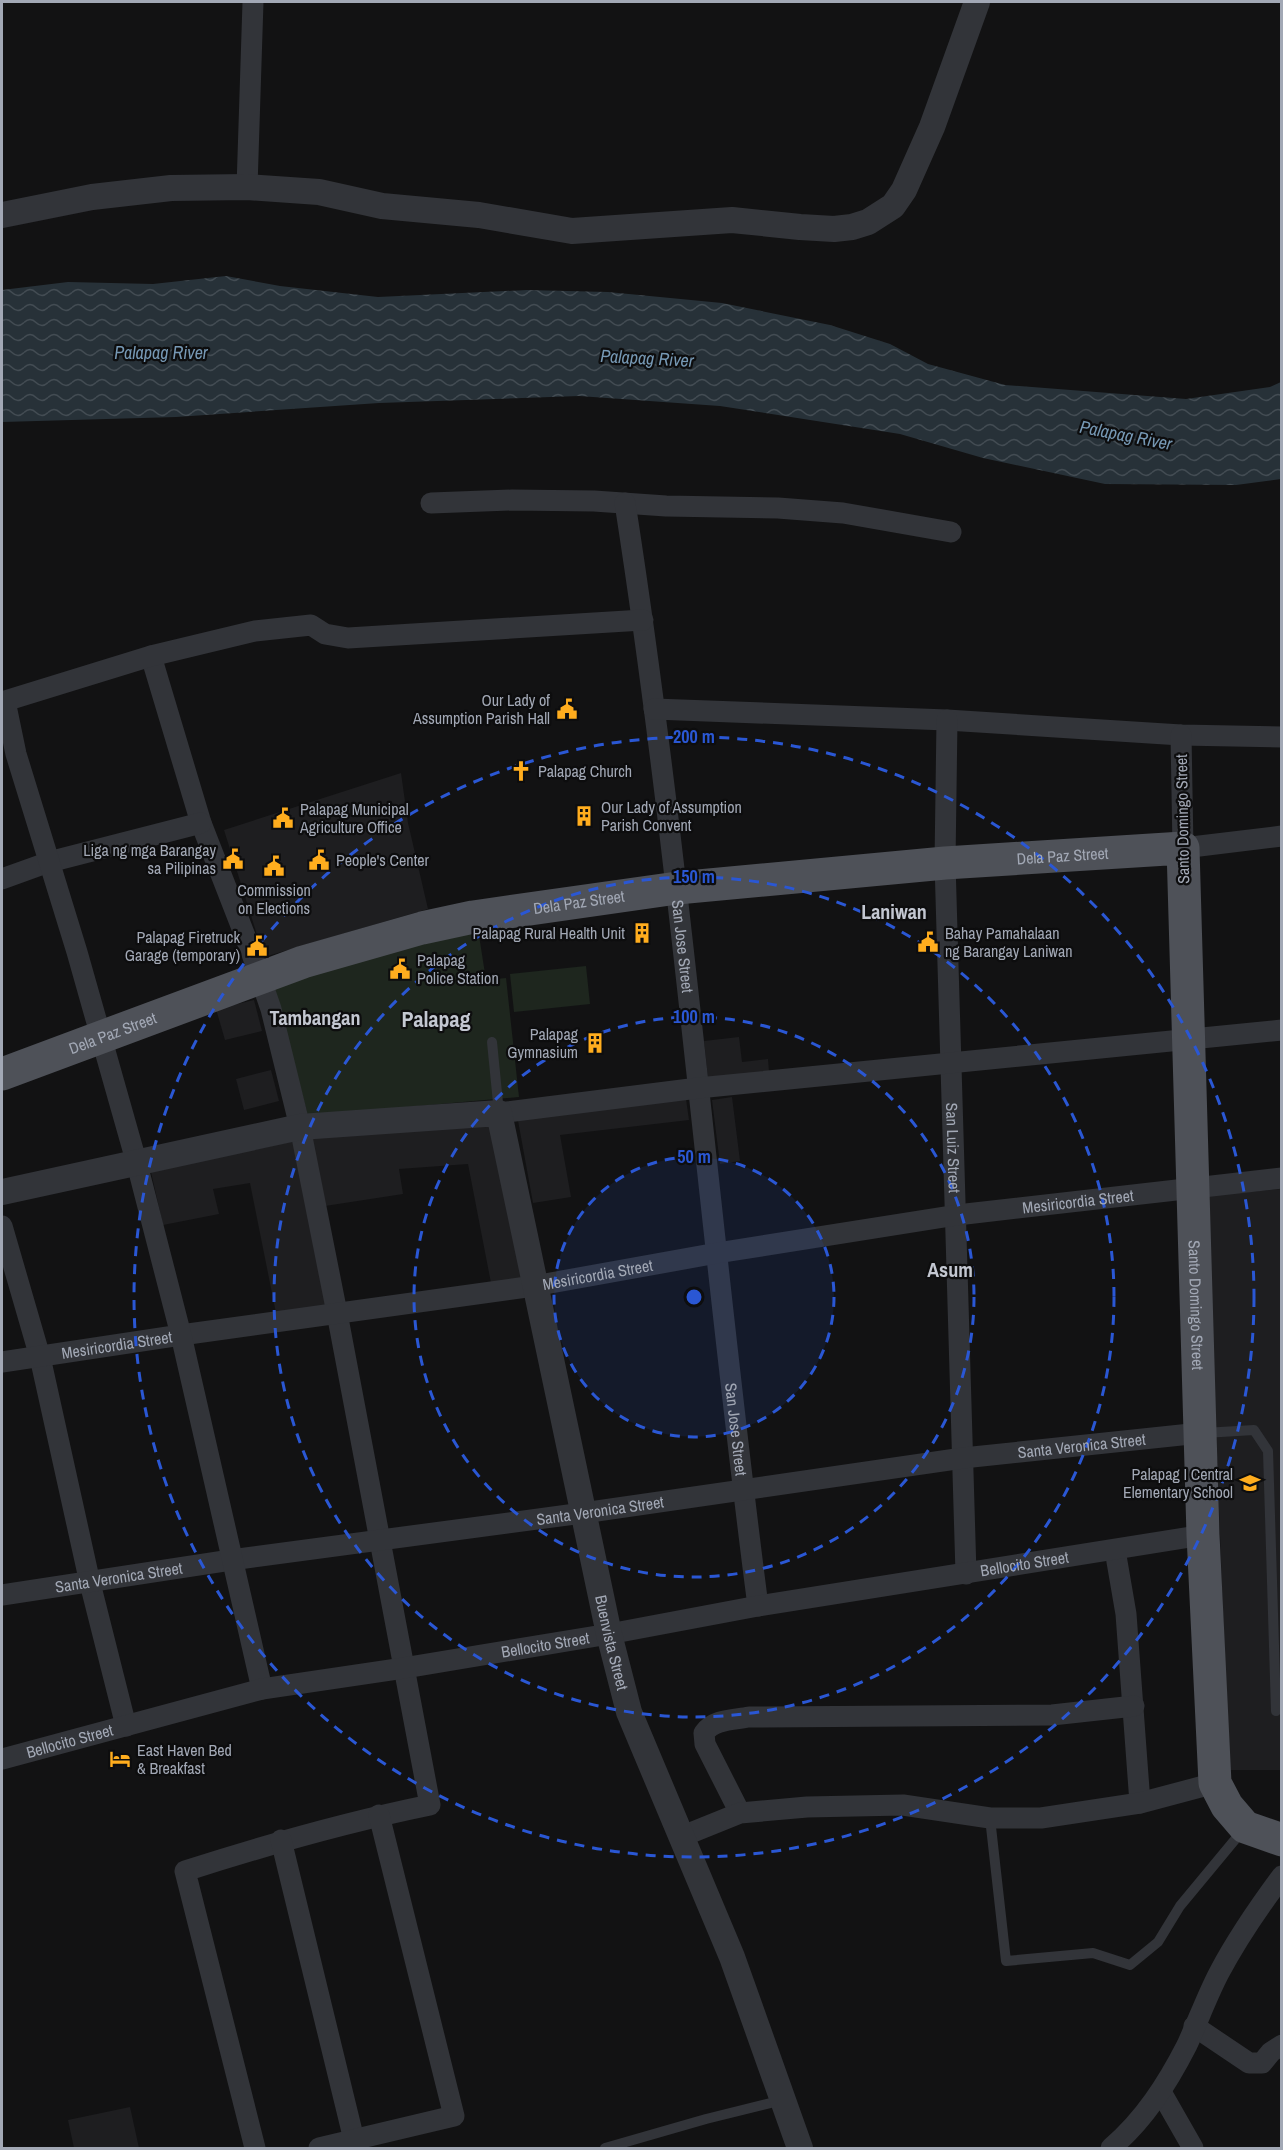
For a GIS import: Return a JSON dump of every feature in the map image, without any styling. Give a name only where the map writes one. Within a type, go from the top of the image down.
[{"type":"main road","name":"Dela Paz Street","points":[[2,1074],[303,963],[422,928],[529,908],[677,888],[945,863],[1183,848]]},
{"type":"main road","name":"Santo Domingo Street","points":[[1183,848],[1203,1535],[1215,1783],[1227,1806],[1245,1827]]},
{"type":"main road","points":[[1245,1827],[1281,1840]]},
{"type":"street","points":[[247,187],[253,2]]},
{"type":"street","points":[[2,215],[92,197],[171,188],[247,187],[319,192],[382,206],[478,215],[572,231],[732,220],[834,229],[852,227],[868,222],[892,206],[904,190],[932,127],[977,2]]},
{"type":"street","points":[[430,503],[524,500],[594,501],[778,508],[843,513],[951,532]]},
{"type":"street","name":"San Jose Street","points":[[625,503],[643,620],[677,888],[758,1606]]},
{"type":"street","points":[[262,1689],[181,1335],[138,1164],[49,862],[9,756],[5,701],[151,656],[255,631],[311,625],[326,634],[348,638],[643,620]]},
{"type":"street","points":[[151,656],[201,824],[271,1009],[300,1127],[338,1313],[430,1805],[379,1815],[281,1840],[184,1871],[255,2148]]},
{"type":"street","points":[[654,709],[947,720],[1181,735],[1281,736]]},
{"type":"street","name":"San Luiz Street","points":[[947,720],[945,863],[966,1574]]},
{"type":"street","name":"Santo Domingo Street","points":[[1181,735],[1183,848]]},
{"type":"street","points":[[2,879],[49,862],[201,824]]},
{"type":"street","points":[[1183,848],[1281,836]]},
{"type":"street","points":[[2,1192],[300,1127],[499,1113],[698,1088],[1281,1029]]},
{"type":"street","name":"Buenvista Street","points":[[499,1113],[609,1634],[629,1712],[732,1957],[800,2148]]},
{"type":"street","name":"Mesiricordia Street","points":[[2,1362],[534,1286],[717,1253],[957,1215],[1281,1178]]},
{"type":"street","points":[[2,1226],[40,1357],[90,1583],[126,1726]]},
{"type":"street","name":"Santa Veronica Street","points":[[2,1595],[231,1560],[584,1513],[963,1458],[1200,1433]]},
{"type":"street","name":"Bellocito Street","points":[[2,1760],[262,1689],[404,1668],[609,1634],[758,1606],[1203,1535]]},
{"type":"street","points":[[1115,1550],[1126,1614],[1140,1803]]},
{"type":"street","points":[[740,1813],[705,1744],[704,1733],[710,1725],[717,1722],[749,1717],[1052,1715],[1134,1706]]},
{"type":"street","points":[[683,1836],[740,1813],[807,1807],[903,1805],[990,1818],[1041,1818],[1140,1803],[1215,1783]]},
{"type":"street","points":[[319,2148],[355,2144],[454,2116],[379,1815]]},
{"type":"street","points":[[281,1840],[355,2144]]},
{"type":"street","points":[[1111,2148],[1124,2137],[1161,2092],[1187,2043],[1219,1973],[1281,1876]]},
{"type":"street","points":[[1194,2026],[1249,2063],[1262,2063],[1281,2045]]},
{"type":"street","points":[[1161,2092],[1193,2148]]},
{"type":"lane","points":[[492,1042],[499,1113]]},
{"type":"lane","points":[[1200,1433],[1254,1430],[1268,1451],[1276,1710]]},
{"type":"lane","points":[[990,1818],[1006,1960],[1093,1953],[1130,1965],[1158,1942],[1180,1906],[1245,1827]]},
{"type":"lane","points":[[605,2148],[783,2100]]},
{"type":"shaded area","points":[[401,773],[408,823],[428,909],[264,957],[224,830]]},
{"type":"shaded area","points":[[478,929],[486,980],[506,978],[519,1097],[308,1116],[275,991],[276,982]]},
{"type":"shaded area","points":[[586,966],[590,1004],[514,1012],[510,974]]},
{"type":"shaded area","points":[[254,1000],[262,1031],[225,1040],[216,1009]]},
{"type":"shaded area","points":[[739,1037],[742,1062],[768,1059],[769,1072],[708,1079],[704,1041]]},
{"type":"shaded area","points":[[271,1070],[279,1101],[244,1110],[236,1079]]},
{"type":"shaded area","points":[[732,1097],[740,1161],[720,1164],[712,1100]]},
{"type":"shaded area","points":[[686,1099],[689,1120],[560,1135],[571,1197],[533,1203],[517,1115]]},
{"type":"shaded area","points":[[501,1116],[531,1278],[491,1283],[468,1164],[399,1169],[403,1194],[325,1206],[312,1137]]},
{"type":"shaded area","points":[[294,1141],[326,1306],[276,1313],[250,1183],[213,1189],[219,1214],[163,1225],[151,1172]]},
{"type":"shaded area","name":"Palapag I Central Elementary School","points":[[1281,1189],[1281,1770],[1229,1770],[1207,1196]]},
{"type":"shaded area","points":[[130,2107],[139,2148],[74,2148],[68,2120]]},
{"type":"water","name":"Palapag River","points":[[226,276],[280,286],[378,297],[527,290],[608,292],[722,303],[830,325],[890,344],[928,364],[1005,385],[1186,399],[1270,387],[1281,382],[1281,479],[1236,485],[1105,484],[983,458],[900,434],[720,406],[579,396],[379,403],[176,417],[2,422],[2,290],[68,282],[153,284]]},
{"type":"place","name":"Our Lady of Assumption Parish Hall","points":[[567,709]]},
{"type":"place","name":"Palapag Church","points":[[521,771]]},
{"type":"place","name":"Our Lady of Assumption Parish Convent","points":[[584,816]]},
{"type":"place","name":"Palapag Municipal Agriculture Office","points":[[283,818]]},
{"type":"place","name":"Liga ng mga Barangay sa Pilipinas","points":[[233,859]]},
{"type":"place","name":"People's Center","points":[[319,860]]},
{"type":"place","name":"Commission on Elections","points":[[274,866]]},
{"type":"place","name":"Palapag Rural Health Unit","points":[[642,933]]},
{"type":"place","name":"Bahay Pamahalaan ng Barangay Laniwan","points":[[928,942]]},
{"type":"place","name":"Palapag Firetruck Garage (temporary)","points":[[257,946]]},
{"type":"place","name":"Palapag Police Station","points":[[400,969]]},
{"type":"place","name":"Palapag Gymnasium","points":[[595,1043]]},
{"type":"place","name":"Palapag I Central Elementary School","points":[[1250,1483]]},
{"type":"place","name":"East Haven Bed & Breakfast","points":[[120,1759]]},
{"type":"district","name":"Laniwan","points":[[894,911]]},
{"type":"district","name":"Tambangan","points":[[315,1017]]},
{"type":"district","name":"Palapag","points":[[436,1019]]},
{"type":"district","name":"Asum","points":[[950,1269]]}]
